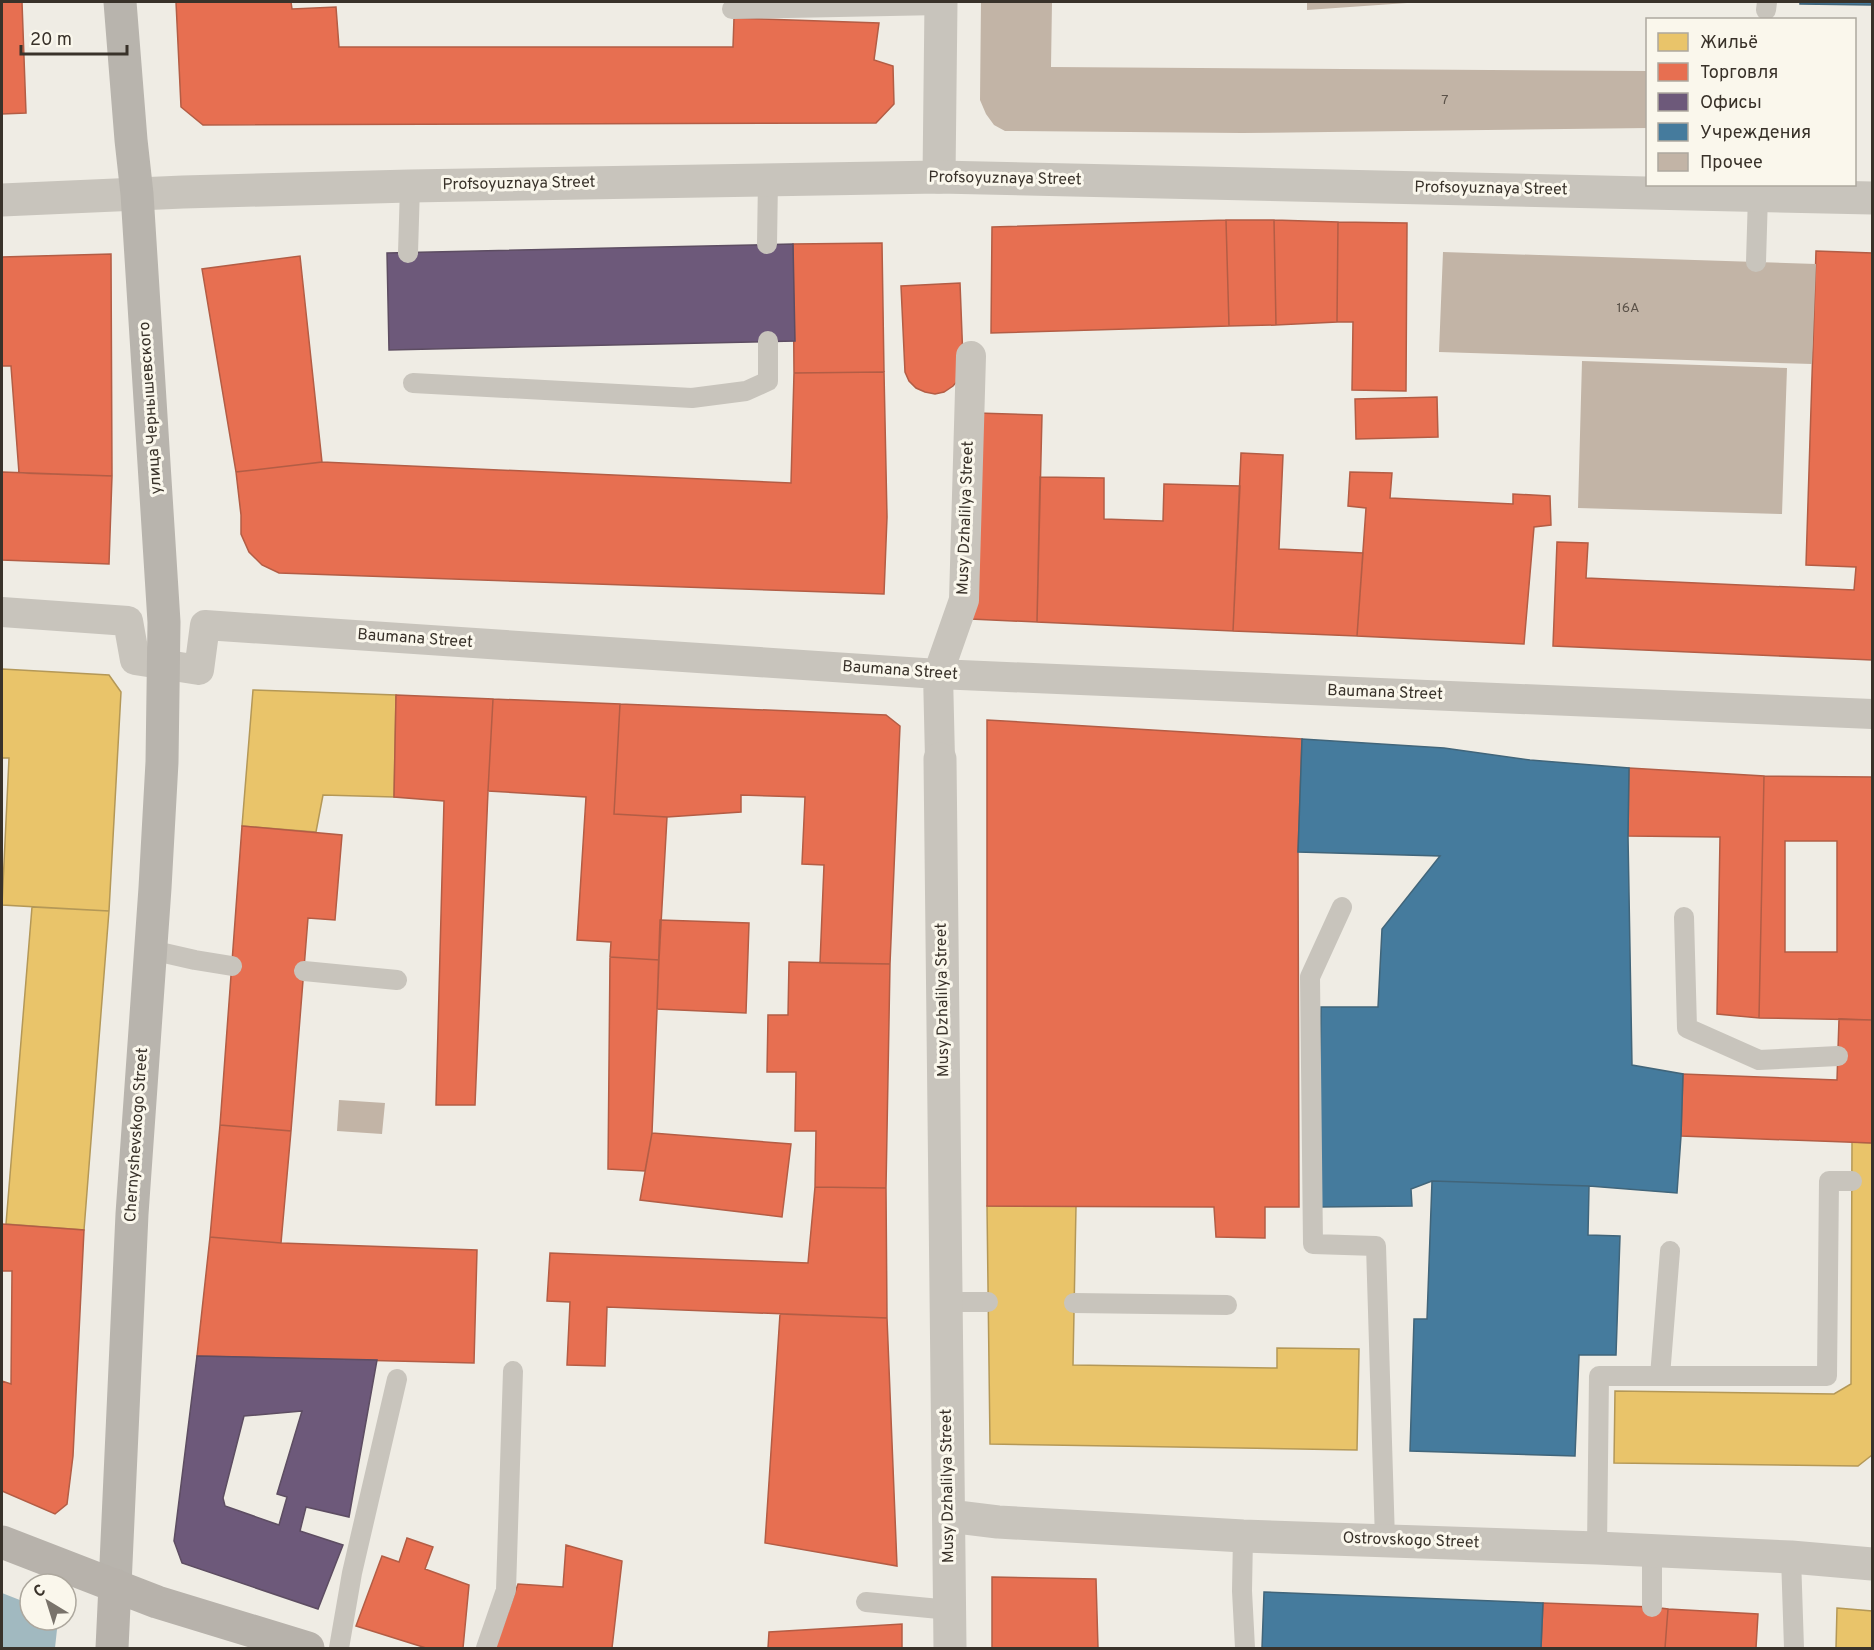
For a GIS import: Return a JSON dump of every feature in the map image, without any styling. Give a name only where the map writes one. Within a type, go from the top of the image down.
[{"type":"main road","points":[[120,2],[137,194]]},
{"type":"main road","name":"улица Чернышевского","points":[[137,194],[164,622]]},
{"type":"main road","name":"Chernyshevskogo Street","points":[[112,1638],[132,1214],[162,762],[164,622]]},
{"type":"main road","points":[[2,1542],[157,1602],[308,1648]]},
{"type":"street","points":[[939,177],[941,3]]},
{"type":"street","name":"Profsoyuznaya Street","points":[[2,200],[410,186],[939,177],[1872,198]]},
{"type":"street","name":"Musy Dzhalilya Street","points":[[950,1648],[938,674],[964,600],[970,356]]},
{"type":"street","points":[[2,612],[128,621]]},
{"type":"street","name":"Baumana Street","points":[[128,621],[135,660],[199,670],[205,625],[938,674],[1872,714]]},
{"type":"street","name":"Ostrovskogo Street","points":[[949,1516],[998,1522],[1243,1536],[1652,1550],[1791,1557],[1872,1564]]},
{"type":"lane","points":[[732,9],[941,3]]},
{"type":"lane","points":[[767,244],[768,180]]},
{"type":"lane","points":[[408,253],[410,186]]},
{"type":"lane","points":[[1756,262],[1758,195]]},
{"type":"lane","points":[[413,383],[692,398],[746,391],[768,381],[768,341]]},
{"type":"lane","points":[[128,621],[164,622]]},
{"type":"lane","points":[[1342,907],[1310,977],[1312,1244],[1376,1246],[1385,1540]]},
{"type":"lane","points":[[1684,917],[1687,1028],[1759,1059],[1838,1056]]},
{"type":"lane","points":[[151,950],[232,966]]},
{"type":"lane","points":[[304,971],[397,980]]},
{"type":"lane","points":[[1597,1548],[1599,1376],[1827,1376],[1829,1181],[1852,1181]]},
{"type":"lane","points":[[1660,1376],[1670,1251]]},
{"type":"lane","points":[[946,1302],[988,1302]]},
{"type":"lane","points":[[1074,1303],[1227,1305]]},
{"type":"lane","points":[[486,1648],[506,1590],[513,1371]]},
{"type":"lane","points":[[339,1648],[352,1574],[397,1379]]},
{"type":"lane","points":[[1243,1536],[1242,1591],[1245,1648]]},
{"type":"lane","points":[[1652,1550],[1652,1607]]},
{"type":"lane","points":[[1791,1557],[1794,1648]]},
{"type":"lane","points":[[866,1602],[950,1610]]},
{"type":"water","points":[[2,1593],[18,1599],[18,1632],[78,1632],[78,1627],[114,1648],[2,1648]]},
{"type":"pier","points":[[78,1624],[117,1648],[55,1648],[57,1632],[78,1632]]},
{"type":"building: Жильё","points":[[2,669],[109,675],[121,692],[109,911],[2,905],[9,758],[2,758]]},
{"type":"building: Жильё","points":[[253,690],[396,695],[394,797],[323,795],[316,832],[242,826]]},
{"type":"building: Жильё","points":[[32,907],[109,911],[84,1230],[6,1224]]},
{"type":"building: Жильё","points":[[1852,1142],[1872,1143],[1872,1455],[1858,1466],[1614,1463],[1615,1391],[1834,1394],[1851,1384]]},
{"type":"building: Жильё","points":[[987,1206],[1076,1206],[1073,1365],[1277,1368],[1277,1348],[1359,1349],[1357,1450],[990,1444]]},
{"type":"building: Жильё","points":[[1837,1608],[1872,1611],[1872,1648],[1836,1648]]},
{"type":"building: Торговля","points":[[2,2],[22,2],[26,113],[2,114]]},
{"type":"building: Торговля","points":[[176,2],[291,2],[292,9],[336,7],[339,47],[733,47],[734,18],[879,23],[874,60],[893,66],[894,104],[876,123],[203,125],[181,107]]},
{"type":"building: Торговля","points":[[1226,220],[1229,326],[991,333],[992,227]]},
{"type":"building: Торговля","points":[[1226,220],[1274,220],[1276,325],[1229,326]]},
{"type":"building: Торговля","points":[[1274,220],[1338,222],[1337,322],[1276,325]]},
{"type":"building: Торговля","points":[[1338,222],[1407,223],[1406,391],[1352,390],[1353,322],[1337,322]]},
{"type":"building: Торговля","points":[[882,243],[884,372],[794,373],[793,244]]},
{"type":"building: Торговля","points":[[1816,251],[1872,253],[1872,660],[1553,646],[1557,542],[1588,543],[1586,578],[1854,590],[1856,567],[1806,565]]},
{"type":"building: Торговля","points":[[111,254],[112,476],[19,473],[11,366],[2,366],[2,257]]},
{"type":"building: Торговля","points":[[300,256],[322,462],[236,472],[202,269]]},
{"type":"building: Торговля","points":[[960,283],[963,360],[959,379],[944,392],[935,394],[925,392],[916,388],[909,381],[905,372],[901,286]]},
{"type":"building: Торговля","points":[[884,372],[887,517],[884,594],[279,573],[262,565],[249,552],[241,534],[236,472],[322,462],[791,483],[794,373]]},
{"type":"building: Торговля","points":[[1437,397],[1438,437],[1356,439],[1355,399]]},
{"type":"building: Торговля","points":[[977,413],[1042,415],[1037,622],[971,619]]},
{"type":"building: Торговля","points":[[1241,453],[1283,455],[1279,549],[1363,553],[1357,636],[1233,631]]},
{"type":"building: Торговля","points":[[2,472],[112,476],[109,564],[2,560]]},
{"type":"building: Торговля","points":[[1350,472],[1392,473],[1390,498],[1513,504],[1513,494],[1550,496],[1551,525],[1534,527],[1524,644],[1357,636],[1366,508],[1348,506]]},
{"type":"building: Торговля","points":[[1040,477],[1104,478],[1104,519],[1163,521],[1164,484],[1240,486],[1233,631],[1037,622]]},
{"type":"building: Торговля","points":[[396,695],[493,699],[475,1105],[436,1105],[444,801],[394,797]]},
{"type":"building: Торговля","points":[[493,699],[620,704],[614,814],[667,817],[659,960],[610,957],[611,942],[577,940],[586,797],[488,791]]},
{"type":"building: Торговля","points":[[620,704],[886,715],[900,726],[890,964],[820,963],[824,865],[802,864],[805,797],[741,795],[741,812],[667,817],[614,814]]},
{"type":"building: Торговля","points":[[987,720],[1302,739],[1298,852],[1299,1207],[1265,1207],[1265,1238],[1216,1237],[1214,1207],[987,1206]]},
{"type":"building: Торговля","points":[[1629,768],[1764,776],[1759,1018],[1717,1014],[1720,837],[1628,836]]},
{"type":"building: Торговля","points":[[1764,776],[1872,777],[1872,1020],[1759,1018]],"holes":[[[1785,841],[1837,841],[1837,952],[1785,952]]]},
{"type":"building: Торговля","points":[[242,826],[342,835],[335,920],[308,918],[291,1131],[220,1125]]},
{"type":"building: Торговля","points":[[660,920],[749,923],[746,1013],[657,1009]]},
{"type":"building: Торговля","points":[[610,957],[659,960],[652,1133],[645,1171],[608,1169]]},
{"type":"building: Торговля","points":[[789,962],[890,964],[886,1188],[815,1187],[816,1131],[795,1131],[796,1072],[767,1072],[768,1015],[788,1015]]},
{"type":"building: Торговля","points":[[1839,1019],[1872,1020],[1872,1143],[1681,1136],[1683,1074],[1837,1080]]},
{"type":"building: Торговля","points":[[220,1125],[291,1131],[281,1243],[210,1237]]},
{"type":"building: Торговля","points":[[652,1133],[791,1144],[782,1217],[640,1200]]},
{"type":"building: Торговля","points":[[815,1187],[886,1188],[887,1318],[607,1307],[605,1366],[567,1365],[570,1302],[547,1301],[550,1253],[808,1263]]},
{"type":"building: Торговля","points":[[2,1224],[84,1230],[73,1456],[67,1504],[55,1514],[2,1491],[2,1381],[11,1384],[12,1271],[2,1271]]},
{"type":"building: Торговля","points":[[210,1237],[281,1243],[477,1250],[474,1363],[197,1356]]},
{"type":"building: Торговля","points":[[780,1314],[887,1318],[897,1566],[765,1543]]},
{"type":"building: Торговля","points":[[407,1538],[433,1547],[425,1569],[469,1585],[463,1648],[426,1648],[356,1626],[382,1556],[399,1562]]},
{"type":"building: Торговля","points":[[566,1545],[622,1561],[612,1648],[495,1648],[518,1584],[563,1587]]},
{"type":"building: Торговля","points":[[992,1577],[1096,1579],[1098,1648],[992,1648]]},
{"type":"building: Торговля","points":[[1543,1603],[1668,1609],[1665,1648],[1541,1648]]},
{"type":"building: Торговля","points":[[1668,1609],[1758,1614],[1756,1648],[1665,1648]]},
{"type":"building: Торговля","points":[[902,1624],[902,1648],[768,1648],[769,1632]]},
{"type":"building: Офисы","points":[[793,244],[795,341],[389,350],[387,253]]},
{"type":"building: Офисы","points":[[197,1356],[377,1360],[349,1517],[306,1507],[300,1531],[343,1545],[318,1609],[182,1563],[174,1541]],"holes":[[[302,1411],[277,1494],[287,1497],[279,1525],[225,1506],[223,1498],[244,1416]]]},
{"type":"building: Учреждения","points":[[1800,2],[1872,2],[1872,5],[1800,4]]},
{"type":"building: Учреждения","points":[[1302,739],[1444,748],[1530,760],[1629,768],[1632,1065],[1683,1074],[1677,1193],[1589,1186],[1432,1181],[1411,1189],[1412,1206],[1318,1207],[1321,1007],[1378,1007],[1382,929],[1440,856],[1298,852]]},
{"type":"building: Учреждения","points":[[1432,1181],[1589,1186],[1588,1235],[1620,1236],[1616,1355],[1579,1355],[1575,1456],[1410,1451],[1414,1319],[1427,1319]]},
{"type":"building: Учреждения","points":[[1264,1592],[1543,1603],[1541,1648],[1262,1648]]},
{"type":"building: Прочее","points":[[981,2],[1052,2],[1051,67],[1646,71],[1646,128],[1242,133],[1005,131],[994,125],[980,100]]},
{"type":"building: Прочее","points":[[1307,2],[1407,2],[1407,3],[1307,10]]},
{"type":"building: Прочее","points":[[1443,252],[1816,264],[1812,364],[1439,352]]},
{"type":"building: Прочее","points":[[1582,361],[1787,368],[1782,514],[1578,508]]},
{"type":"building: Прочее","points":[[339,1100],[385,1103],[382,1134],[337,1131]]}]
